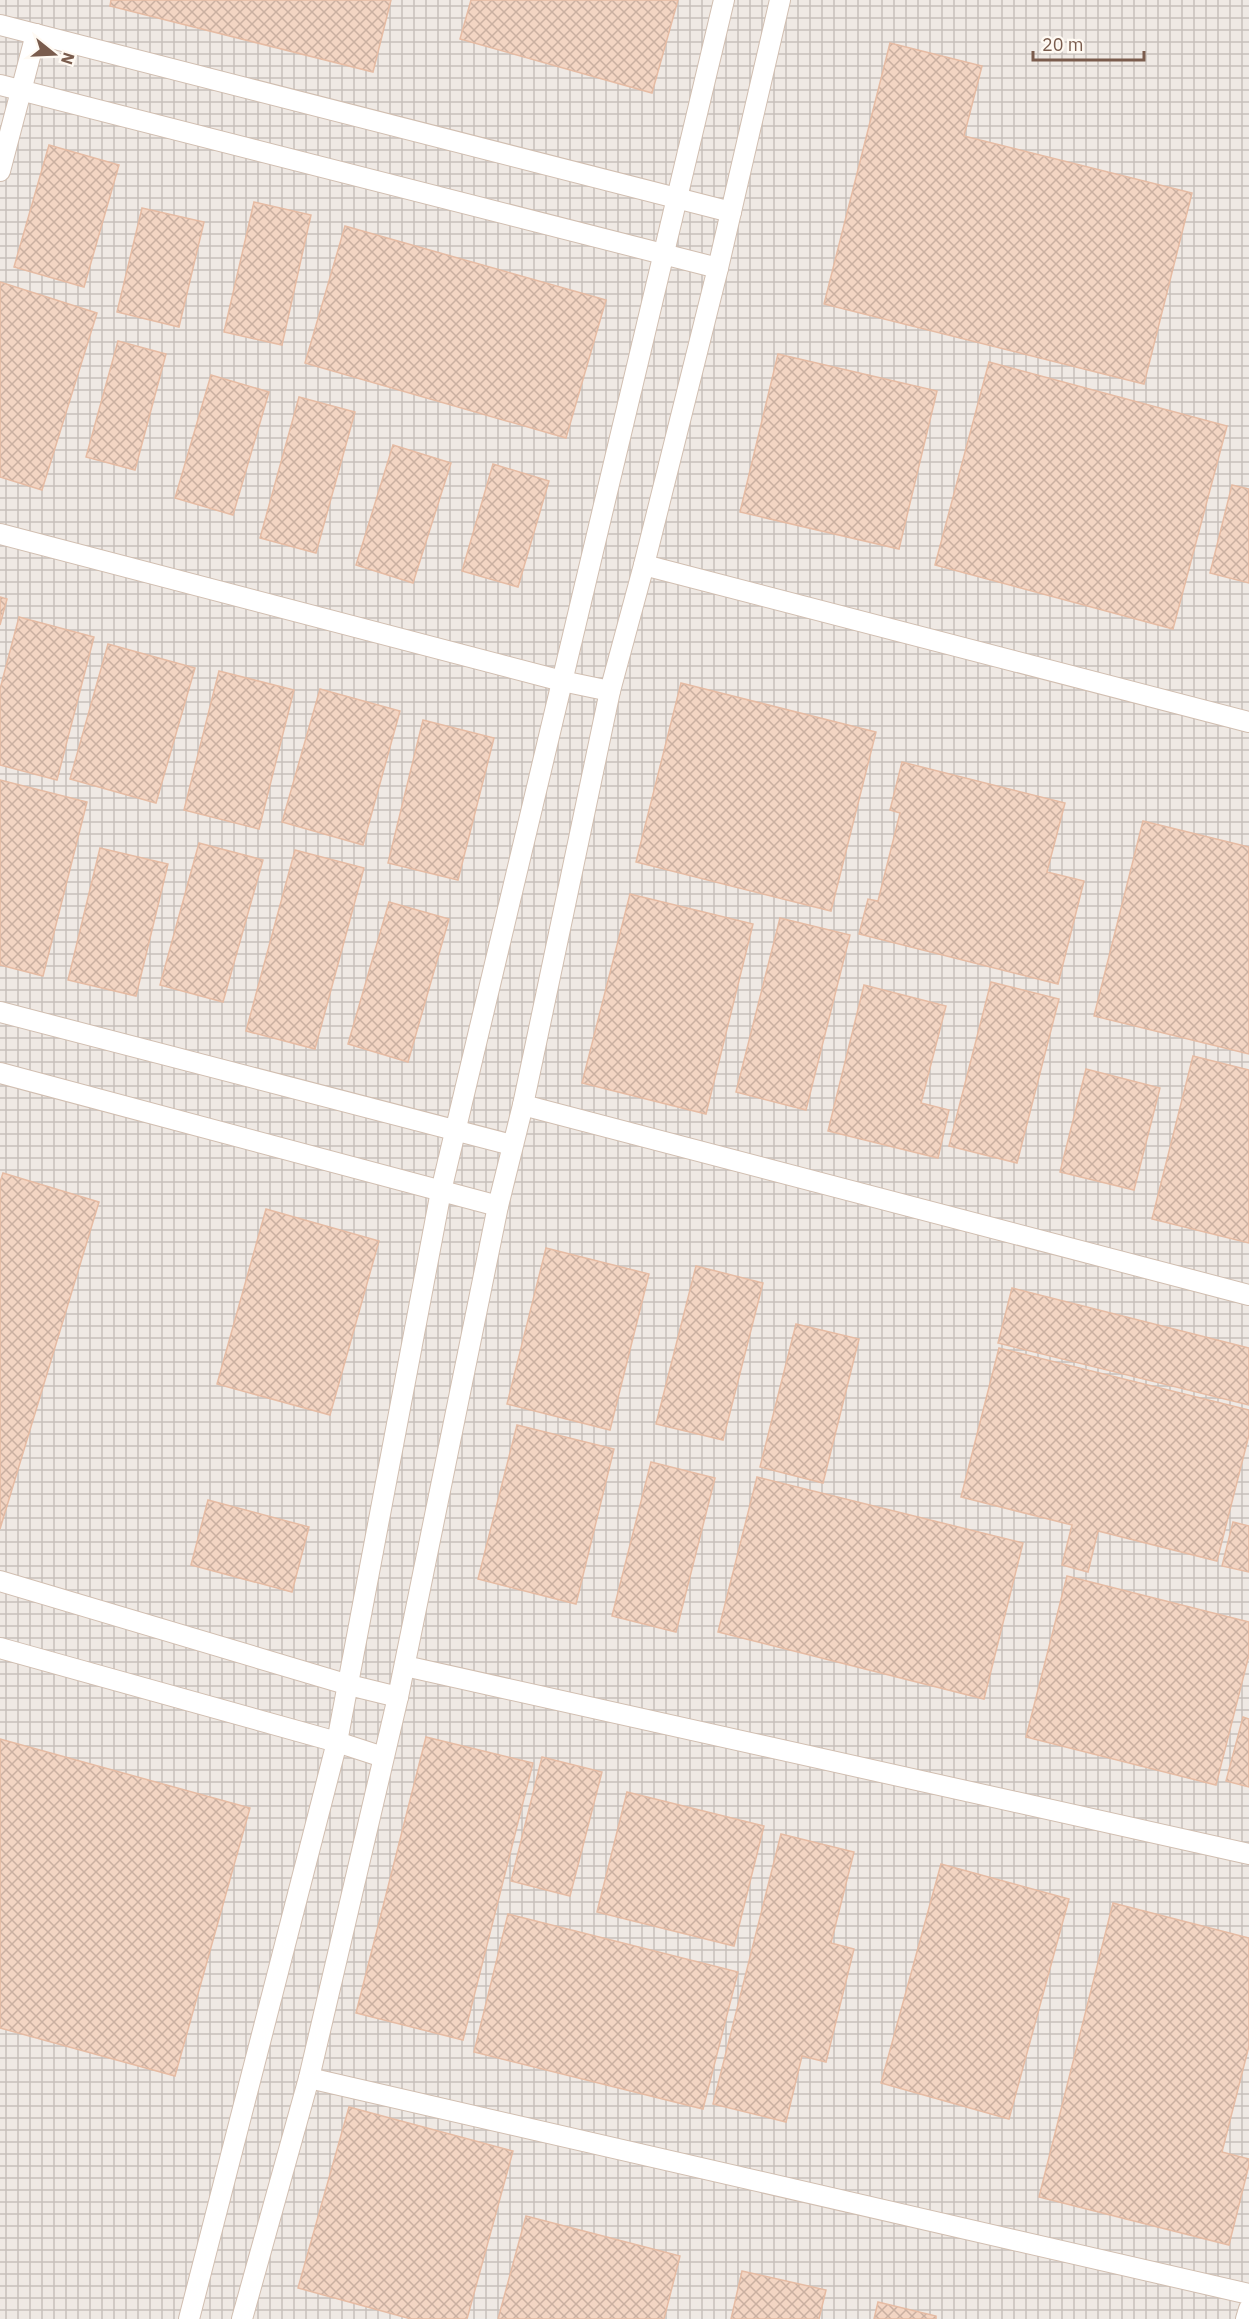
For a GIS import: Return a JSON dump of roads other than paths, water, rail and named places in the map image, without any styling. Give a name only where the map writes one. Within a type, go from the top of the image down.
[{"type":"lane","points":[[189,2319],[337,1742],[350,1685],[441,1191],[724,0]]},
{"type":"lane","points":[[242,2319],[309,2078],[398,1697],[498,1206],[523,1105],[610,691],[718,268],[780,0]]},
{"type":"lane","points":[[0,25],[731,212]]},
{"type":"lane","points":[[0,171],[36,34]]},
{"type":"lane","points":[[0,85],[718,268]]},
{"type":"lane","points":[[0,534],[562,681],[610,691]]},
{"type":"lane","points":[[644,565],[1249,722]]},
{"type":"lane","points":[[0,1012],[512,1145]]},
{"type":"lane","points":[[0,1073],[498,1206]]},
{"type":"lane","points":[[523,1105],[1249,1295]]},
{"type":"lane","points":[[0,1581],[350,1685],[398,1697]]},
{"type":"lane","points":[[0,1648],[337,1742],[383,1757]]},
{"type":"lane","points":[[405,1666],[1249,1854]]},
{"type":"lane","points":[[309,2078],[1249,2294]]},
{"type":"lane","points":[[1246,2319],[1249,2309]]}]
